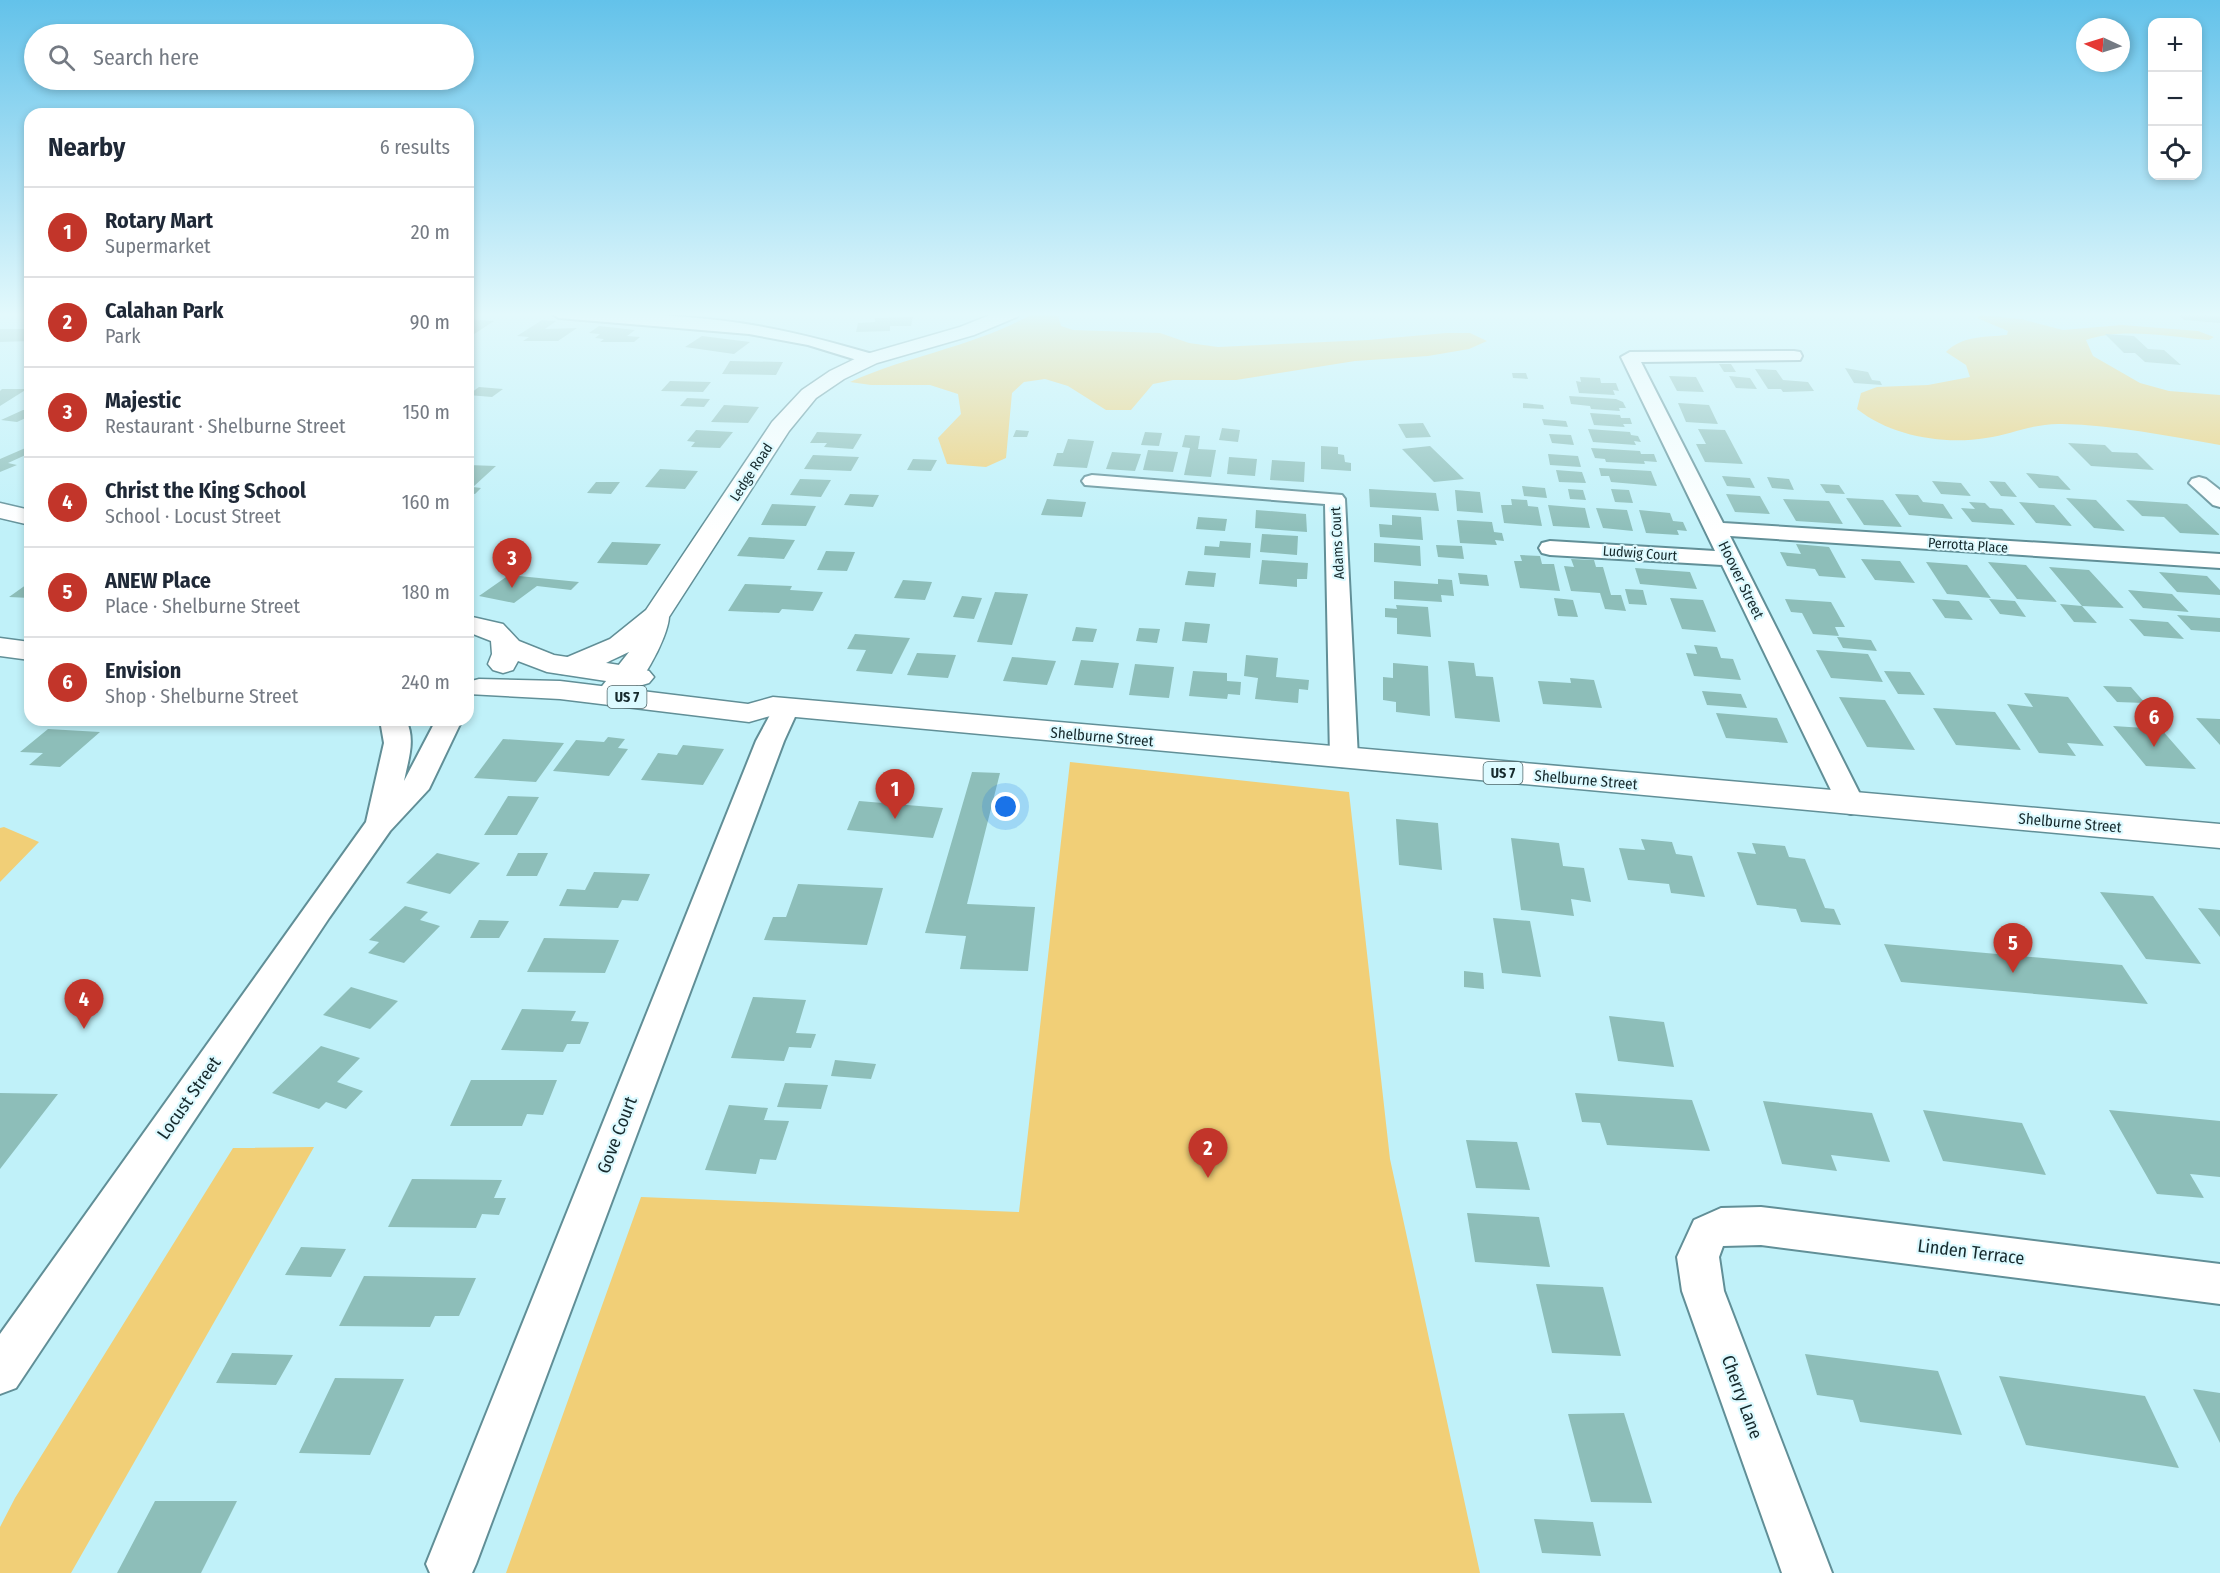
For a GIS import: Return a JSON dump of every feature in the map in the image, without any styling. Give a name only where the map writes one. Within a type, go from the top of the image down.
[{"type":"main road","name":"Ledge Road","points":[[568,667],[620,645],[656,616],[789,415],[821,386]]},
{"type":"main road","points":[[0,510],[24,516]]},
{"type":"main road","name":"Ledge Road","points":[[619,685],[652,636],[656,616]]},
{"type":"main road","name":"Shelburne Street","points":[[474,625],[497,631],[505,639],[507,646],[507,654],[502,667],[474,690]]},
{"type":"main road","name":"Shelburne Street","points":[[507,646],[532,658],[568,667],[619,685],[749,713],[780,707],[2220,836]]},
{"type":"main road","points":[[0,647],[24,650]]},
{"type":"main road","name":"Shelburne Street","points":[[474,691],[619,685]]},
{"type":"street","name":"Hoover Street","points":[[1645,386],[1851,804]]},
{"type":"street","name":"Adams Court","points":[[1092,482],[1335,499],[1344,758]]},
{"type":"street","points":[[2199,483],[2220,501]]},
{"type":"street","name":"Perrotta Place","points":[[1716,529],[2220,561]]},
{"type":"street","name":"Ludwig Court","points":[[1550,548],[1731,559]]},
{"type":"street","name":"Gove Court","points":[[451,1564],[770,741],[780,707]]},
{"type":"street","name":"Locust Street","points":[[380,824],[398,743],[394,726]]},
{"type":"street","name":"Locust Street","points":[[0,1372],[318,910],[380,824],[419,782],[446,726]]},
{"type":"street","name":"Linden Terrace","points":[[1721,1227],[1761,1226],[2220,1284]]},
{"type":"street","name":"Cherry Lane","points":[[1721,1227],[1708,1233],[1698,1257],[1703,1291],[1808,1573]]},
{"type":"shaded area","points":[[934,386],[1019,386],[1012,393],[1006,458],[986,467],[947,464],[938,438],[961,414],[958,394]]},
{"type":"shaded area","points":[[1069,386],[1151,386],[1131,410],[1106,410]]},
{"type":"shaded area","points":[[2152,386],[2169,391],[2220,395],[2220,445],[2122,429],[2062,424],[2042,425],[1970,440],[1935,439],[1885,426],[1857,409],[1861,393],[1877,387]]},
{"type":"shaded area","points":[[1070,762],[1349,792],[1390,1159],[1480,1573],[506,1573],[641,1197],[1019,1212]]},
{"type":"shaded area","points":[[4,827],[39,842],[0,882],[0,828]]},
{"type":"shaded area","points":[[314,1147],[71,1573],[0,1573],[0,1527],[15,1498],[233,1148]]},
{"type":"building","points":[[665,386],[707,386],[703,392],[661,391]]},
{"type":"building","points":[[1577,386],[1617,386],[1619,391],[1613,390],[1615,395],[1579,393]]},
{"type":"building","points":[[1675,386],[1701,386],[1704,392],[1677,391]]},
{"type":"building","points":[[1735,386],[1755,386],[1757,389]]},
{"type":"building","points":[[1766,386],[1811,386],[1814,391],[1783,392],[1781,389],[1768,389]]},
{"type":"building","points":[[479,387],[503,389],[492,397],[474,396],[474,391]]},
{"type":"building","points":[[2,389],[24,389],[0,406]]},
{"type":"building","points":[[1569,396],[1616,399],[1623,402],[1626,408],[1619,408],[1620,411],[1591,409],[1590,406],[1571,404]]},
{"type":"building","points":[[687,398],[710,399],[704,407],[680,406]]},
{"type":"building","points":[[1523,403],[1543,405],[1544,409],[1523,408]]},
{"type":"building","points":[[1678,403],[1709,405],[1718,424],[1686,422]]},
{"type":"building","points":[[724,405],[759,407],[748,423],[711,422]]},
{"type":"building","points":[[24,410],[24,419],[17,422],[1,420]]},
{"type":"building","points":[[1590,413],[1620,415],[1621,418],[1630,418],[1632,424],[1623,424],[1625,427],[1594,425]]},
{"type":"building","points":[[1542,419],[1566,421],[1568,427],[1544,425]]},
{"type":"building","points":[[1423,423],[1431,437],[1406,438],[1398,424]]},
{"type":"building","points":[[1222,428],[1240,430],[1238,442],[1219,440]]},
{"type":"building","points":[[1588,429],[1630,432],[1631,435],[1638,436],[1641,442],[1634,441],[1636,445],[1593,442]]},
{"type":"building","points":[[1698,429],[1725,430],[1743,464],[1705,462],[1696,444],[1706,444]]},
{"type":"building","points":[[696,430],[733,432],[720,448],[691,447],[695,442],[687,441]]},
{"type":"building","points":[[1016,430],[1029,431],[1027,437],[1013,437]]},
{"type":"building","points":[[817,432],[862,434],[853,449],[824,447],[827,443],[810,443]]},
{"type":"building","points":[[1145,432],[1162,433],[1159,446],[1141,445]]},
{"type":"building","points":[[1549,434],[1571,435],[1574,445],[1552,443]]},
{"type":"building","points":[[1185,435],[1200,436],[1198,449],[1216,450],[1211,477],[1184,475],[1190,448],[1182,447]]},
{"type":"building","points":[[1068,439],[1094,441],[1087,468],[1053,466],[1057,453],[1063,453]]},
{"type":"building","points":[[2068,443],[2105,445],[2112,452],[2137,453],[2154,470],[2091,466]]},
{"type":"building","points":[[1321,446],[1338,447],[1338,454],[1344,455],[1345,462],[1351,463],[1351,471],[1321,469]]},
{"type":"building","points":[[1430,446],[1464,479],[1434,482],[1402,449]]},
{"type":"building","points":[[1591,448],[1640,451],[1641,454],[1654,454],[1657,462],[1644,461],[1645,464],[1606,462],[1605,459],[1595,458]]},
{"type":"building","points":[[24,449],[24,456],[8,463],[17,465],[0,472],[0,459]]},
{"type":"building","points":[[1148,450],[1178,452],[1173,472],[1143,470]]},
{"type":"building","points":[[1112,452],[1141,454],[1135,471],[1106,469]]},
{"type":"building","points":[[1548,454],[1578,456],[1581,467],[1550,465]]},
{"type":"building","points":[[813,455],[859,457],[851,471],[804,469]]},
{"type":"building","points":[[1229,457],[1257,459],[1255,476],[1227,474]]},
{"type":"building","points":[[913,459],[937,460],[931,471],[907,470]]},
{"type":"building","points":[[1272,460],[1305,462],[1304,482],[1270,480]]},
{"type":"building","points":[[474,465],[496,466],[474,486]]},
{"type":"building","points":[[1599,468],[1651,471],[1657,486],[1611,482],[1609,476],[1601,476]]},
{"type":"building","points":[[660,469],[698,471],[685,489],[645,487]]},
{"type":"building","points":[[1556,470],[1582,472],[1586,483],[1559,482]]},
{"type":"building","points":[[2026,473],[2058,476],[2071,490],[2039,488]]},
{"type":"building","points":[[1722,476],[1750,478],[1755,488],[1727,486]]},
{"type":"building","points":[[1767,477],[1789,479],[1794,490],[1772,488]]},
{"type":"building","points":[[800,479],[831,480],[821,497],[790,495]]},
{"type":"building","points":[[1932,481],[1961,483],[1971,496],[1941,494]]},
{"type":"building","points":[[1989,481],[2005,482],[2017,497],[2001,496]]},
{"type":"building","points":[[596,482],[620,482],[611,494],[587,493]]},
{"type":"building","points":[[1820,484],[1839,485],[1845,494],[1826,493]]},
{"type":"building","points":[[1522,486],[1545,488],[1547,498],[1524,496]]},
{"type":"building","points":[[474,487],[481,488],[475,494]]},
{"type":"building","points":[[1369,489],[1436,493],[1439,511],[1370,507]]},
{"type":"building","points":[[1568,489],[1583,490],[1586,500],[1570,499]]},
{"type":"building","points":[[1611,489],[1629,490],[1633,503],[1615,502]]},
{"type":"building","points":[[1455,490],[1480,492],[1483,513],[1457,511]]},
{"type":"building","points":[[850,494],[879,495],[873,507],[844,505]]},
{"type":"building","points":[[1726,494],[1760,496],[1770,514],[1735,512]]},
{"type":"building","points":[[1895,494],[1918,495],[1923,502],[1943,504],[1953,519],[1909,515]]},
{"type":"building","points":[[1846,498],[1883,500],[1902,527],[1864,525]]},
{"type":"building","points":[[2066,498],[2096,500],[2125,531],[2094,528]]},
{"type":"building","points":[[1047,499],[1086,502],[1082,517],[1041,515]]},
{"type":"building","points":[[1511,499],[1527,500],[1528,506],[1538,507],[1542,526],[1504,523],[1501,505],[1512,505]]},
{"type":"building","points":[[1783,499],[1829,501],[1843,524],[1796,521]]},
{"type":"building","points":[[2126,500],[2187,504],[2220,535],[2180,533],[2164,517],[2142,516]]},
{"type":"building","points":[[1969,502],[1985,503],[1990,508],[2002,509],[2015,525],[1972,522],[1961,508],[1975,509]]},
{"type":"building","points":[[2019,502],[2054,505],[2072,526],[2036,523]]},
{"type":"building","points":[[772,504],[816,506],[806,526],[761,525]]},
{"type":"building","points":[[1548,505],[1585,508],[1590,528],[1553,526]]},
{"type":"building","points":[[1596,508],[1627,510],[1633,531],[1603,528]]},
{"type":"building","points":[[1256,510],[1306,514],[1307,532],[1255,528]]},
{"type":"building","points":[[1639,510],[1670,513],[1673,521],[1683,522],[1687,531],[1677,530],[1679,535],[1646,533]]},
{"type":"building","points":[[1392,515],[1421,517],[1423,540],[1380,537],[1379,524],[1392,525]]},
{"type":"building","points":[[1198,517],[1227,519],[1225,531],[1196,529]]},
{"type":"building","points":[[1457,520],[1492,522],[1494,532],[1502,533],[1504,541],[1495,540],[1497,545],[1460,543]]},
{"type":"building","points":[[1262,534],[1298,536],[1297,555],[1260,552]]},
{"type":"building","points":[[749,537],[795,540],[784,559],[737,556]]},
{"type":"building","points":[[1220,541],[1251,543],[1250,558],[1204,555],[1205,546],[1219,547]]},
{"type":"building","points":[[612,542],[661,544],[647,565],[597,563]]},
{"type":"building","points":[[1374,543],[1420,546],[1421,566],[1374,562]]},
{"type":"building","points":[[1796,544],[1829,547],[1846,578],[1819,576],[1815,569],[1787,566],[1780,552],[1801,554]]},
{"type":"building","points":[[1436,545],[1462,546],[1464,559],[1438,557]]},
{"type":"building","points":[[826,551],[855,552],[847,571],[817,570]]},
{"type":"building","points":[[1520,555],[1540,556],[1542,564],[1554,564],[1560,591],[1520,588],[1514,561],[1522,561]]},
{"type":"building","points":[[1571,559],[1594,560],[1596,567],[1603,567],[1611,595],[1621,595],[1626,611],[1605,609],[1600,593],[1571,591],[1564,566],[1574,567]]},
{"type":"building","points":[[1861,559],[1900,561],[1915,583],[1875,580]]},
{"type":"building","points":[[1262,560],[1308,563],[1307,579],[1297,579],[1297,587],[1259,584]]},
{"type":"building","points":[[1926,562],[1967,565],[1991,598],[1947,594]]},
{"type":"building","points":[[1988,562],[2026,565],[2057,602],[2017,599]]},
{"type":"building","points":[[2049,567],[2089,570],[2124,608],[2082,606]]},
{"type":"building","points":[[1635,568],[1690,572],[1697,589],[1640,584]]},
{"type":"building","points":[[1188,571],[1216,573],[1214,587],[1185,585]]},
{"type":"building","points":[[2159,572],[2207,576],[2220,590],[2220,595],[2177,592]]},
{"type":"building","points":[[1458,573],[1487,575],[1489,586],[1460,584]]},
{"type":"building","points":[[509,575],[579,582],[571,590],[537,586],[514,603],[479,596]]},
{"type":"building","points":[[1438,579],[1452,580],[1454,596],[1441,595],[1442,602],[1394,599],[1394,581],[1438,584]]},
{"type":"building","points":[[903,580],[932,582],[925,600],[894,598]]},
{"type":"building","points":[[745,584],[792,586],[790,590],[823,592],[813,611],[782,609],[779,613],[728,611]]},
{"type":"building","points":[[24,586],[24,598],[9,597]]},
{"type":"building","points":[[1625,589],[1643,590],[1647,605],[1629,604]]},
{"type":"building","points":[[2128,590],[2172,594],[2189,612],[2143,608]]},
{"type":"building","points":[[995,592],[1028,594],[1012,645],[977,642]]},
{"type":"building","points":[[962,596],[982,598],[974,619],[953,617]]},
{"type":"building","points":[[1554,598],[1573,600],[1578,617],[1558,616]]},
{"type":"building","points":[[1670,598],[1703,600],[1716,632],[1682,629]]},
{"type":"building","points":[[1785,599],[1831,602],[1845,627],[1835,627],[1839,636],[1813,634],[1802,613],[1791,612]]},
{"type":"building","points":[[1932,599],[1959,601],[1973,620],[1945,618]]},
{"type":"building","points":[[1989,599],[2015,601],[2026,617],[2000,614]]},
{"type":"building","points":[[2060,604],[2082,606],[2097,623],[2074,622]]},
{"type":"building","points":[[1396,605],[1428,607],[1431,637],[1397,634],[1397,618],[1385,617],[1385,608],[1397,609]]},
{"type":"building","points":[[2177,615],[2220,618],[2220,632],[2191,630]]},
{"type":"building","points":[[2129,619],[2168,622],[2184,639],[2144,636]]},
{"type":"building","points":[[1185,622],[1210,624],[1207,643],[1182,641]]},
{"type":"building","points":[[1076,627],[1097,629],[1093,642],[1072,641]]},
{"type":"building","points":[[1139,628],[1160,629],[1157,643],[1136,641]]},
{"type":"building","points":[[855,634],[910,638],[892,674],[856,671],[866,650],[847,649]]},
{"type":"building","points":[[1837,637],[1871,640],[1877,651],[1843,648]]},
{"type":"building","points":[[1694,645],[1717,647],[1721,658],[1733,659],[1741,680],[1694,676],[1686,653],[1697,654]]},
{"type":"building","points":[[1816,650],[1868,654],[1883,682],[1831,678]]},
{"type":"building","points":[[917,653],[956,655],[948,678],[907,675]]},
{"type":"building","points":[[1246,655],[1278,658],[1276,677],[1309,680],[1308,690],[1299,689],[1298,703],[1255,699],[1258,678],[1244,676]]},
{"type":"building","points":[[1012,657],[1056,661],[1047,685],[1003,681]]},
{"type":"building","points":[[1081,660],[1119,663],[1113,688],[1074,685]]},
{"type":"building","points":[[1448,661],[1474,663],[1476,676],[1493,677],[1500,722],[1455,718]]},
{"type":"building","points":[[1393,663],[1428,666],[1430,716],[1396,712],[1396,702],[1383,700],[1383,677],[1393,678]]},
{"type":"building","points":[[1135,664],[1174,667],[1169,698],[1129,695]]},
{"type":"building","points":[[1193,671],[1227,673],[1227,681],[1241,682],[1240,695],[1228,694],[1227,699],[1189,696]]},
{"type":"building","points":[[1884,671],[1910,672],[1925,695],[1898,694]]},
{"type":"building","points":[[1570,678],[1594,680],[1602,708],[1543,704],[1538,681],[1571,683]]},
{"type":"building","points":[[2103,686],[2131,687],[2145,703],[2117,702]]},
{"type":"building","points":[[1702,691],[1741,694],[1747,708],[1707,705]]},
{"type":"building","points":[[2024,693],[2068,697],[2104,746],[2067,743],[2076,756],[2039,753],[2007,704],[2033,707]]},
{"type":"building","points":[[1839,697],[1885,700],[1915,750],[1867,747]]},
{"type":"building","points":[[1933,708],[1995,712],[2021,750],[1956,745]]},
{"type":"building","points":[[1716,713],[1777,718],[1788,743],[1726,738]]},
{"type":"building","points":[[2196,718],[2220,719],[2220,745]]},
{"type":"building","points":[[2113,726],[2161,729],[2196,769],[2146,766]]},
{"type":"building","points":[[48,729],[100,732],[60,767],[29,765],[43,753],[20,752]]},
{"type":"building","points":[[608,737],[625,739],[618,748],[628,749],[609,776],[553,771],[576,740],[604,742]]},
{"type":"building","points":[[503,739],[564,743],[536,782],[474,778]]},
{"type":"building","points":[[683,745],[724,749],[703,785],[641,780],[658,753],[677,755]]},
{"type":"building","points":[[972,772],[1000,773],[967,904],[1035,907],[1028,971],[960,969],[966,936],[925,933]]},
{"type":"building","points":[[508,796],[539,797],[517,835],[484,835]]},
{"type":"building","points":[[859,801],[943,808],[933,838],[847,830]]},
{"type":"building","points":[[1396,819],[1438,823],[1442,870],[1399,865]]},
{"type":"building","points":[[1511,838],[1559,843],[1563,866],[1584,868],[1591,902],[1571,899],[1574,916],[1521,910]]},
{"type":"building","points":[[1641,839],[1672,842],[1676,854],[1692,856],[1705,897],[1671,893],[1669,884],[1628,880],[1619,848],[1645,850]]},
{"type":"building","points":[[1752,843],[1785,846],[1789,857],[1805,859],[1825,908],[1834,909],[1841,925],[1801,922],[1796,909],[1757,905],[1737,852],[1756,854]]},
{"type":"building","points":[[437,853],[480,863],[450,894],[406,883]]},
{"type":"building","points":[[518,853],[548,853],[537,876],[506,876]]},
{"type":"building","points":[[594,872],[650,874],[638,901],[622,900],[618,908],[559,906],[567,889],[585,890]]},
{"type":"building","points":[[798,884],[883,888],[867,945],[764,940],[773,917],[786,917]]},
{"type":"building","points":[[2100,892],[2153,896],[2201,964],[2146,959]]},
{"type":"building","points":[[405,906],[428,912],[420,920],[440,926],[404,963],[368,953],[379,942],[369,940]]},
{"type":"building","points":[[2198,908],[2220,910],[2220,937]]},
{"type":"building","points":[[1493,918],[1530,921],[1541,977],[1502,973]]},
{"type":"building","points":[[479,920],[509,921],[499,938],[470,938]]},
{"type":"building","points":[[544,938],[619,940],[605,973],[527,972]]},
{"type":"building","points":[[1884,944],[2122,965],[2148,1004],[1901,982]]},
{"type":"building","points":[[1464,971],[1483,973],[1484,989],[1464,987]]},
{"type":"building","points":[[351,987],[398,1001],[370,1029],[323,1015]]},
{"type":"building","points":[[753,997],[806,1000],[796,1033],[816,1034],[811,1048],[789,1047],[784,1061],[731,1058]]},
{"type":"building","points":[[522,1009],[576,1011],[571,1021],[589,1022],[580,1044],[567,1044],[563,1052],[501,1050]]},
{"type":"building","points":[[1609,1016],[1664,1022],[1674,1067],[1618,1061]]},
{"type":"building","points":[[321,1046],[360,1058],[337,1082],[363,1091],[346,1109],[326,1102],[319,1109],[272,1093]]},
{"type":"building","points":[[835,1060],[876,1064],[871,1079],[831,1076]]},
{"type":"building","points":[[471,1080],[557,1080],[543,1115],[527,1114],[522,1126],[450,1126]]},
{"type":"building","points":[[785,1083],[828,1085],[821,1109],[777,1107]]},
{"type":"building","points":[[0,1093],[58,1094],[0,1169]]},
{"type":"building","points":[[1575,1093],[1692,1100],[1710,1151],[1607,1145],[1600,1123],[1582,1122]]},
{"type":"building","points":[[1763,1101],[1872,1113],[1890,1162],[1831,1155],[1837,1171],[1782,1164]]},
{"type":"building","points":[[729,1105],[768,1108],[764,1120],[789,1121],[776,1160],[760,1159],[756,1174],[705,1170]]},
{"type":"building","points":[[1923,1110],[2022,1123],[2046,1175],[1943,1161]]},
{"type":"building","points":[[2109,1110],[2220,1121],[2220,1177],[2190,1174],[2204,1198],[2157,1194]]},
{"type":"building","points":[[1466,1140],[1517,1142],[1530,1190],[1476,1188]]},
{"type":"building","points":[[412,1179],[502,1180],[494,1198],[506,1198],[499,1215],[482,1214],[476,1228],[388,1227]]},
{"type":"building","points":[[1467,1213],[1539,1217],[1550,1267],[1475,1262]]},
{"type":"building","points":[[301,1247],[346,1249],[331,1277],[285,1275]]},
{"type":"building","points":[[364,1276],[476,1278],[459,1316],[435,1316],[430,1327],[339,1326]]},
{"type":"building","points":[[1536,1284],[1603,1287],[1621,1356],[1552,1353]]},
{"type":"building","points":[[232,1353],[293,1355],[276,1385],[216,1383]]},
{"type":"building","points":[[1805,1354],[1938,1371],[1962,1435],[1860,1422],[1853,1400],[1817,1395]]},
{"type":"building","points":[[1999,1376],[2145,1396],[2179,1468],[2026,1445]]},
{"type":"building","points":[[335,1378],[404,1379],[370,1455],[299,1453]]},
{"type":"building","points":[[2193,1389],[2220,1393],[2220,1443]]},
{"type":"building","points":[[1624,1413],[1652,1503],[1591,1502],[1568,1414]]},
{"type":"building","points":[[155,1501],[237,1501],[201,1573],[117,1573]]},
{"type":"building","points":[[1534,1519],[1593,1522],[1601,1556],[1542,1553]]},
{"type":"place","name":"Majestic","points":[[512,588]]},
{"type":"place","name":"Envision","points":[[2154,747]]},
{"type":"place","name":"Rotary Mart","points":[[895,819]]},
{"type":"place","name":"ANEW Place","points":[[2013,973]]},
{"type":"place","name":"Christ the King School","points":[[84,1029]]},
{"type":"place","name":"Calahan Park","points":[[1208,1178]]}]
